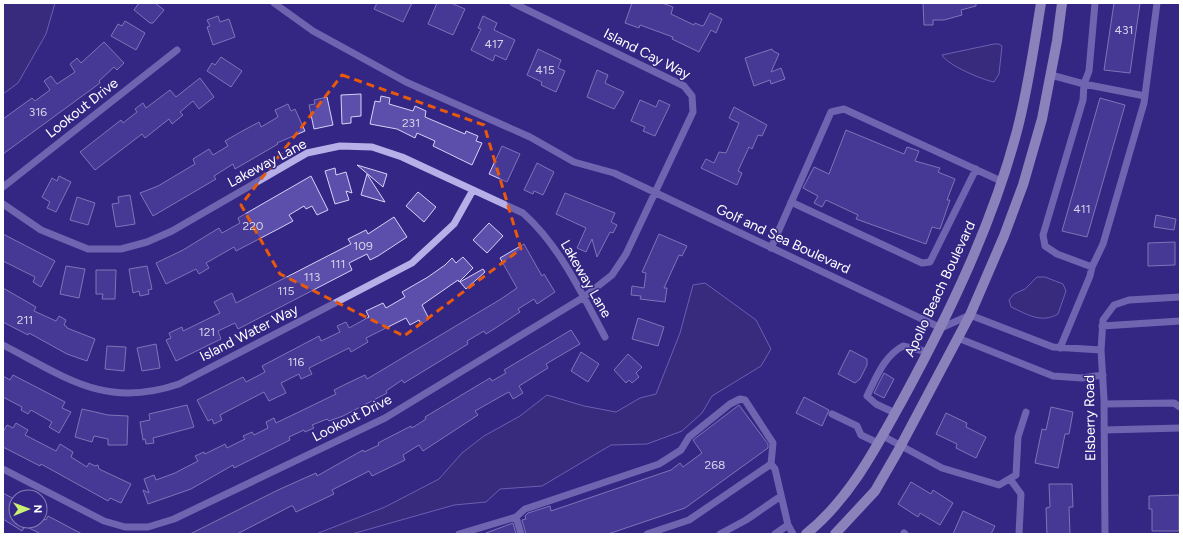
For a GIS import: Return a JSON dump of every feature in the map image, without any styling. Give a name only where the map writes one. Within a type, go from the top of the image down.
[{"type":"main road","name":"Apollo Beach Boulevard","points":[[806,534],[845,496],[880,439],[941,328],[974,256],[1001,181],[1019,123],[1030,71],[1041,3]]},
{"type":"main road","points":[[835,534],[875,491],[901,446],[970,315],[1004,236],[1023,185],[1042,119],[1051,75],[1062,3]]},
{"type":"street","name":"Golf and Sea Boulevard","points":[[274,3],[313,31],[406,82],[530,137],[574,162],[614,173],[655,194],[941,328]]},
{"type":"street","name":"Island Cay Way","points":[[513,3],[684,86],[689,90],[694,103],[693,112],[655,194]]},
{"type":"street","points":[[1092,267],[1057,254],[1045,246],[1043,235],[1083,100],[1084,84],[1089,71],[1095,3]]},
{"type":"street","points":[[1060,348],[1090,276],[1092,267],[1103,244],[1145,96],[1157,3]]},
{"type":"street","name":"Lookout Drive","points":[[3,187],[177,50]]},
{"type":"street","points":[[1051,75],[1084,84],[1145,96]]},
{"type":"street","points":[[771,248],[831,112],[844,109],[1001,181]]},
{"type":"street","name":"Lakeway Lane","points":[[3,204],[41,230],[88,249],[120,250],[147,242],[172,231],[307,153],[340,146],[372,147],[402,157],[523,213],[537,225],[550,243],[584,297],[605,337]]},
{"type":"street","points":[[791,202],[922,263],[930,262],[976,169]]},
{"type":"street","name":"Island Water Way","points":[[3,345],[82,386],[109,393],[160,391],[179,384],[412,263],[454,224],[473,190]]},
{"type":"street","name":"Lookout Drive","points":[[3,469],[104,521],[125,527],[148,527],[174,520],[385,418],[584,297],[612,275],[626,254],[655,194]]},
{"type":"street","name":"Elsberry Road","points":[[1105,534],[1104,404],[1101,350],[1103,320],[1114,305],[1129,300],[1180,297]]},
{"type":"street","points":[[941,328],[970,315],[1053,347],[1101,350]]},
{"type":"street","points":[[1102,326],[1180,321]]},
{"type":"street","points":[[958,338],[1053,376],[1082,378],[1103,375]]},
{"type":"street","points":[[895,413],[876,404],[867,396],[883,365],[893,351],[903,346],[928,352]]},
{"type":"street","points":[[459,534],[516,517],[525,509],[659,464],[681,450],[689,437],[701,426],[730,404],[740,399],[745,400],[773,442],[771,464],[775,469],[788,525],[793,534]]},
{"type":"street","points":[[1104,404],[1174,403],[1180,407]]},
{"type":"street","points":[[832,414],[857,426],[861,435],[901,446],[942,468],[1000,485],[1016,474],[1018,436],[1026,412]]},
{"type":"street","points":[[1104,430],[1180,428]]},
{"type":"street","points":[[647,534],[689,520],[771,464]]},
{"type":"street","points":[[1010,478],[1021,494],[1019,534]]},
{"type":"street","points":[[720,534],[746,520],[781,496]]},
{"type":"street","points":[[516,517],[521,534]]},
{"type":"street","points":[[775,534],[788,525]]},
{"type":"highlighted area","points":[[342,75],[484,125],[521,249],[404,336],[280,274],[241,205]]},
{"type":"shaded area","points":[[3,3],[55,3],[46,34],[18,83],[3,94]]},
{"type":"shaded area","points":[[999,44],[1002,46],[999,74],[994,82],[974,75],[958,67],[945,59],[942,55]]},
{"type":"shaded area","points":[[1037,277],[1045,277],[1063,284],[1066,291],[1058,314],[1052,317],[1034,317],[1011,307],[1009,300],[1014,294],[1025,289]]},
{"type":"shaded area","points":[[705,283],[756,320],[771,349],[761,366],[712,396],[702,413],[682,431],[647,444],[611,445],[542,486],[500,489],[486,502],[454,505],[352,534],[316,534],[385,507],[439,479],[462,453],[484,436],[520,416],[547,395],[584,406],[616,412],[640,398],[656,394],[680,333],[693,285]]},
{"type":"building","points":[[139,3],[155,3],[164,10],[153,23],[150,23],[134,10]]},
{"type":"building","points":[[377,3],[412,3],[403,22],[374,9]]},
{"type":"building","points":[[437,3],[451,3],[465,9],[453,35],[428,24]]},
{"type":"building","points":[[632,3],[662,3],[673,7],[671,14],[694,25],[695,23],[702,26],[704,25],[710,13],[722,19],[716,33],[711,30],[699,52],[672,39],[673,37],[640,25],[639,28],[625,23]]},
{"type":"building","points":[[923,3],[976,3],[976,6],[961,10],[962,15],[944,20],[933,20],[933,25],[924,25]]},
{"type":"building","points":[[1114,3],[1140,3],[1130,73],[1104,70]]},
{"type":"building","points":[[218,16],[220,22],[229,19],[235,37],[213,45],[207,27],[210,26],[207,20]]},
{"type":"building","points":[[483,16],[497,23],[494,30],[515,40],[506,60],[495,55],[493,61],[471,50],[481,29],[478,28]]},
{"type":"building","points":[[125,21],[145,33],[136,50],[111,36],[118,24],[122,26]]},
{"type":"building","points":[[104,42],[124,63],[117,70],[114,67],[99,81],[100,83],[3,154],[3,119],[32,98],[35,101],[50,90],[44,81],[51,76],[57,84],[75,72],[70,64],[77,58],[81,63]]},
{"type":"building","points":[[538,49],[561,60],[558,68],[565,71],[556,92],[541,85],[542,82],[527,75]]},
{"type":"building","points":[[772,49],[779,54],[771,72],[781,68],[785,79],[771,84],[770,80],[754,86],[745,58]]},
{"type":"building","points":[[221,57],[242,71],[231,87],[207,71],[212,63],[215,65]]},
{"type":"building","points":[[597,70],[608,75],[605,83],[624,92],[614,109],[587,97]]},
{"type":"building","points":[[200,78],[214,97],[199,109],[193,101],[180,112],[183,115],[172,124],[169,119],[145,138],[142,134],[95,170],[80,152],[121,120],[123,123],[137,112],[135,109],[143,103],[146,108],[170,90],[176,97]]},
{"type":"building","points":[[361,94],[361,116],[351,117],[351,123],[342,124],[341,95]]},
{"type":"building","points":[[381,96],[390,98],[389,104],[413,111],[415,106],[426,111],[425,117],[465,134],[466,131],[478,136],[476,141],[482,143],[472,165],[433,146],[435,141],[417,133],[415,138],[397,129],[370,124],[375,101],[380,102]]},
{"type":"building","points":[[327,97],[333,125],[314,129],[309,105],[315,104],[314,100]]},
{"type":"building","points":[[1100,98],[1125,105],[1087,237],[1062,231]]},
{"type":"building","points":[[640,100],[656,107],[659,100],[670,105],[655,136],[643,131],[645,127],[631,121]]},
{"type":"building","points":[[288,104],[291,111],[295,109],[305,131],[277,143],[278,144],[235,169],[233,164],[214,176],[216,179],[153,216],[140,193],[158,186],[195,164],[193,159],[209,149],[213,155],[228,146],[225,141],[259,122],[261,127],[278,117],[275,110]]},
{"type":"building","points":[[734,107],[767,125],[762,136],[758,135],[752,149],[749,147],[738,171],[742,173],[737,185],[701,168],[706,159],[714,163],[719,152],[726,153],[739,123],[729,118]]},
{"type":"building","points":[[846,130],[904,154],[907,147],[919,151],[915,161],[940,168],[938,172],[955,179],[947,200],[950,200],[940,229],[932,227],[926,244],[856,219],[858,215],[826,200],[822,207],[814,203],[818,196],[803,188],[814,167],[829,174]]},
{"type":"building","points":[[502,146],[520,154],[507,182],[489,174]]},
{"type":"building","points":[[537,163],[554,172],[543,195],[534,191],[533,194],[524,190]]},
{"type":"building","points":[[357,165],[387,174],[383,187]]},
{"type":"building","points":[[335,168],[336,175],[346,172],[352,193],[346,191],[349,200],[335,204],[325,171]]},
{"type":"building","points":[[367,174],[385,202],[361,195]]},
{"type":"building","points":[[59,176],[71,182],[56,212],[47,208],[50,202],[42,197],[52,178],[57,181]]},
{"type":"building","points":[[311,176],[328,210],[317,215],[312,206],[306,209],[304,206],[289,215],[293,221],[236,251],[234,247],[206,263],[209,268],[199,274],[196,269],[166,284],[156,263],[183,250],[219,228],[222,233],[240,223],[238,218]]},
{"type":"building","points":[[418,192],[436,207],[424,222],[406,206]]},
{"type":"building","points":[[565,193],[615,213],[611,222],[617,225],[613,233],[610,232],[597,257],[592,239],[586,252],[577,248],[586,228],[556,214]]},
{"type":"building","points":[[130,195],[135,224],[116,227],[112,204],[119,203],[118,197]]},
{"type":"building","points":[[77,197],[95,203],[88,225],[70,220]]},
{"type":"building","points":[[1156,215],[1176,219],[1174,230],[1154,227]]},
{"type":"building","points":[[394,217],[407,237],[370,260],[367,254],[349,263],[352,270],[238,329],[235,323],[218,331],[221,339],[176,361],[166,340],[171,338],[169,333],[182,327],[183,331],[220,313],[214,302],[232,293],[236,303],[351,244],[348,239],[366,230],[368,234]]},
{"type":"building","points":[[489,223],[503,236],[487,253],[473,240]]},
{"type":"building","points":[[3,234],[55,261],[41,287],[33,282],[35,277],[3,261]]},
{"type":"building","points":[[659,234],[687,246],[682,256],[679,255],[664,288],[667,288],[665,302],[640,299],[641,296],[631,295],[632,286],[644,288],[646,273],[642,272]]},
{"type":"building","points":[[1175,242],[1175,265],[1148,266],[1148,243]]},
{"type":"building","points":[[524,244],[542,276],[544,274],[555,292],[537,304],[534,299],[518,309],[520,312],[494,329],[486,334],[484,331],[467,341],[468,344],[404,383],[402,380],[386,391],[387,393],[368,403],[343,416],[329,421],[327,419],[312,425],[314,428],[305,432],[304,430],[289,437],[290,440],[234,468],[233,465],[191,489],[148,504],[143,490],[149,493],[144,479],[154,475],[156,480],[175,473],[198,461],[195,456],[204,452],[205,454],[225,444],[227,448],[245,439],[243,436],[252,432],[254,435],[268,428],[266,422],[274,418],[276,423],[336,394],[334,390],[346,384],[365,375],[367,379],[517,288],[500,258]]},
{"type":"building","points":[[463,257],[473,268],[459,282],[458,280],[422,305],[429,319],[421,324],[419,320],[410,325],[406,318],[366,338],[368,342],[351,352],[349,348],[309,368],[312,374],[301,379],[299,374],[281,383],[286,393],[269,401],[264,392],[220,415],[222,420],[214,424],[212,419],[208,421],[197,400],[243,377],[246,382],[265,372],[262,366],[319,336],[321,341],[340,332],[337,326],[346,322],[349,328],[369,317],[366,311],[383,303],[386,308],[405,297],[402,292],[428,277],[452,258],[456,263]]},
{"type":"building","points":[[66,266],[85,269],[79,298],[60,294]]},
{"type":"building","points":[[147,266],[152,289],[148,290],[149,294],[140,296],[139,291],[133,293],[129,269]]},
{"type":"building","points":[[483,269],[485,272],[466,289],[460,282]]},
{"type":"building","points":[[96,270],[116,270],[115,299],[102,299],[103,294],[96,294]]},
{"type":"building","points":[[3,288],[36,307],[34,311],[56,321],[59,316],[66,320],[64,325],[67,328],[95,339],[87,361],[67,354],[29,333],[28,335],[3,322]]},
{"type":"building","points":[[638,318],[664,327],[658,346],[632,339]]},
{"type":"building","points":[[571,330],[580,344],[546,364],[548,368],[519,386],[523,393],[513,399],[509,392],[475,411],[478,415],[423,451],[419,445],[403,455],[405,460],[372,476],[369,471],[332,490],[334,494],[296,512],[293,506],[291,506],[237,534],[190,534],[278,490],[316,473],[317,476],[363,450],[364,452],[379,445],[378,443],[411,426],[412,428],[426,419],[425,417],[490,378],[492,381],[506,373],[504,370]]},
{"type":"building","points":[[156,344],[160,368],[142,371],[137,348]]},
{"type":"building","points":[[107,346],[126,347],[124,371],[105,369]]},
{"type":"building","points":[[850,350],[867,359],[867,365],[860,379],[855,383],[838,374]]},
{"type":"building","points":[[581,352],[599,364],[588,382],[571,371]]},
{"type":"building","points":[[628,354],[642,367],[636,373],[639,377],[632,383],[629,380],[626,383],[614,370]]},
{"type":"building","points":[[884,373],[894,379],[884,398],[874,393]]},
{"type":"building","points":[[13,375],[65,402],[62,408],[71,412],[59,433],[49,427],[52,422],[31,410],[28,414],[21,410],[22,407],[3,397],[3,376],[10,380]]},
{"type":"building","points":[[804,397],[829,410],[822,426],[796,413]]},
{"type":"building","points":[[187,405],[194,427],[153,438],[154,443],[146,444],[145,439],[143,440],[140,422],[150,420],[149,414]]},
{"type":"building","points":[[739,405],[768,444],[768,448],[685,508],[608,534],[526,534],[522,520],[526,519],[525,516],[528,513],[550,506],[551,511],[671,470],[680,463],[683,467],[702,453],[693,440]]},
{"type":"building","points":[[1051,407],[1073,412],[1069,434],[1065,434],[1058,468],[1035,463],[1042,429],[1046,430]]},
{"type":"building","points":[[82,409],[108,415],[128,416],[127,445],[108,445],[108,439],[94,436],[92,442],[75,437]]},
{"type":"building","points":[[946,413],[967,423],[966,427],[986,437],[976,458],[956,448],[957,444],[936,434]]},
{"type":"building","points":[[16,423],[28,430],[25,435],[56,451],[60,444],[73,452],[71,457],[87,467],[89,463],[95,466],[98,465],[99,469],[131,484],[121,503],[110,498],[108,501],[41,464],[40,466],[3,447],[3,432],[7,425],[13,428]]},
{"type":"building","points":[[911,482],[931,494],[933,490],[953,503],[940,525],[920,513],[918,517],[898,504]]},
{"type":"building","points":[[1049,484],[1072,484],[1073,507],[1069,507],[1070,534],[1047,534],[1046,508],[1050,507]]},
{"type":"building","points":[[3,493],[8,496],[8,522],[3,519]]},
{"type":"building","points":[[1179,495],[1179,531],[1152,531],[1152,509],[1149,509],[1149,496]]},
{"type":"building","points":[[963,511],[995,526],[991,534],[953,534]]},
{"type":"building","points":[[48,516],[82,534],[41,534],[31,529],[48,529]]},
{"type":"building","points":[[513,523],[516,534],[486,534],[486,533]]}]
